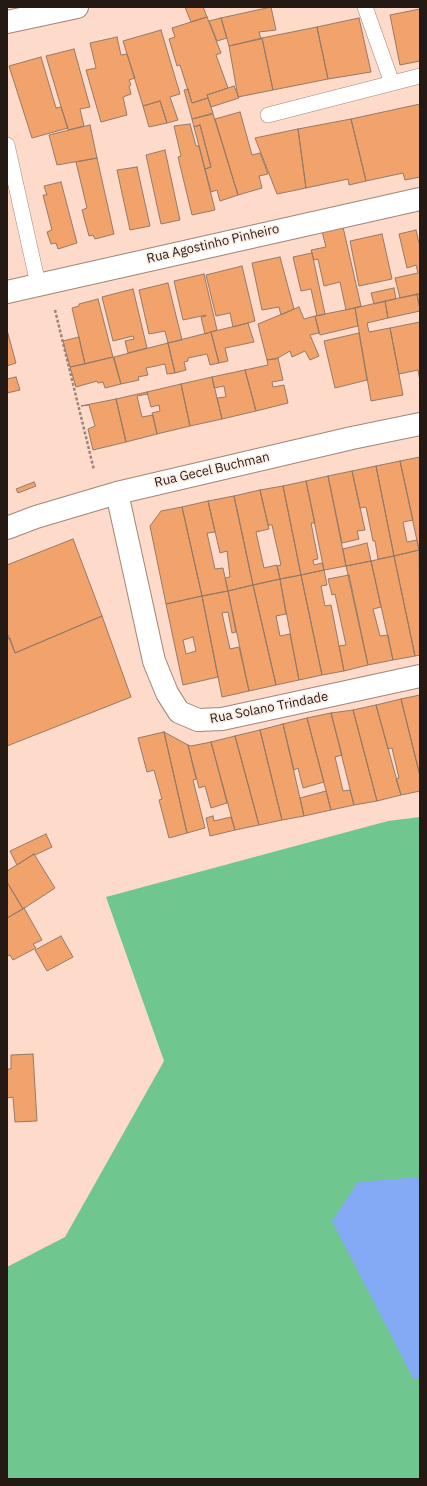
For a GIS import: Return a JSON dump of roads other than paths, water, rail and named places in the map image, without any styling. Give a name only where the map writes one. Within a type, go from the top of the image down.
[{"type":"street","points":[[16,16],[77,7]]},
{"type":"street","name":"Rua Agostinho Pinheiro","points":[[7,292],[420,198]]},
{"type":"street","name":"Rua Gecel Buchman","points":[[7,528],[36,517],[108,495],[352,438],[420,424]]},
{"type":"street","name":"Rua Solano Trindade","points":[[108,495],[154,660],[167,693],[179,712],[198,720],[222,719],[420,676]]},
{"type":"lane","points":[[365,7],[392,83]]},
{"type":"lane","points":[[268,116],[420,76]]},
{"type":"lane","points":[[7,145],[43,283]]},
{"type":"water","points":[[420,1177],[420,1377],[414,1380],[332,1221],[358,1182]]}]
